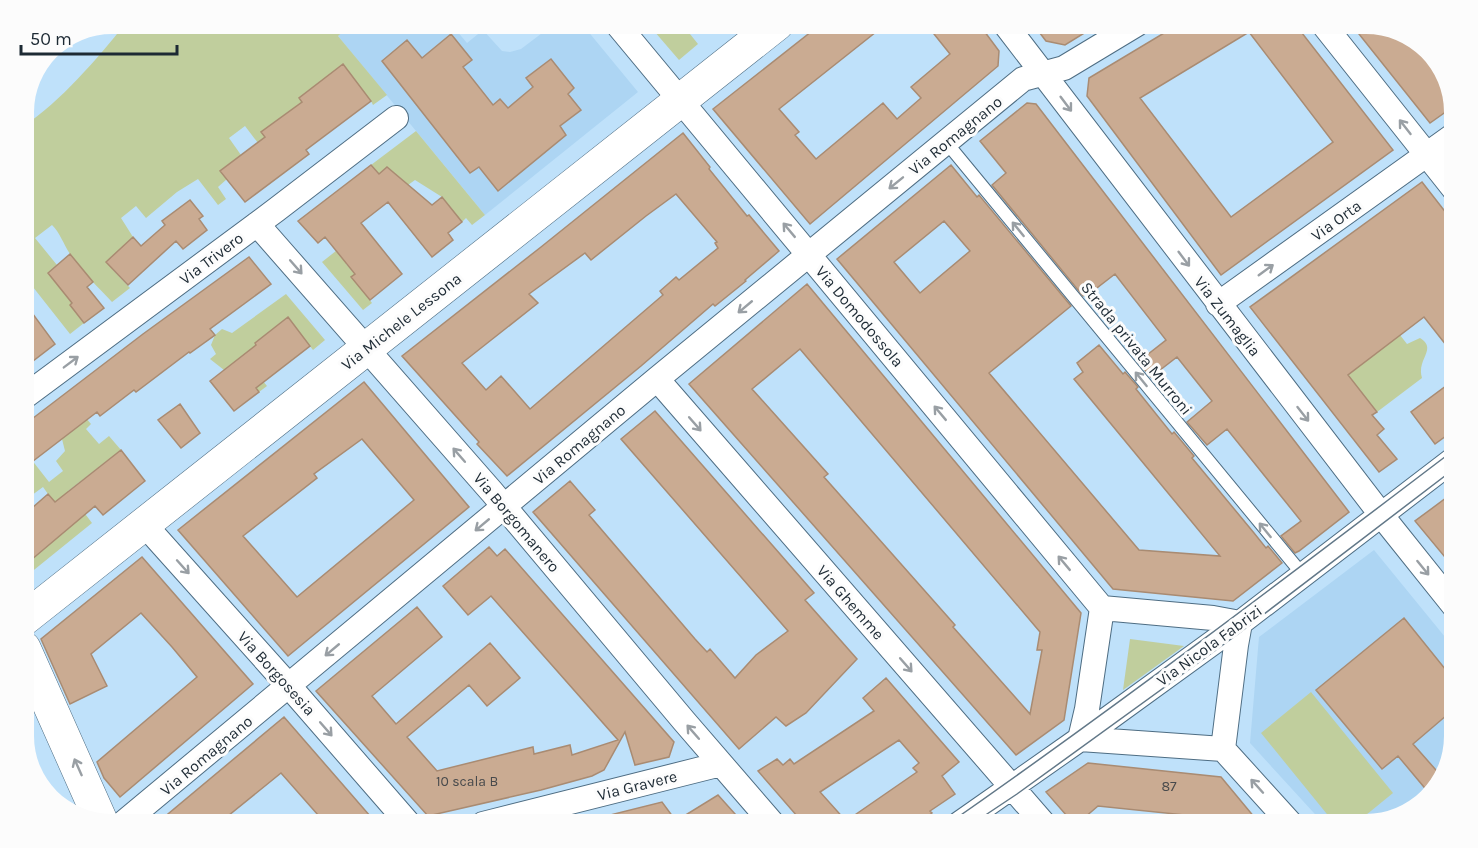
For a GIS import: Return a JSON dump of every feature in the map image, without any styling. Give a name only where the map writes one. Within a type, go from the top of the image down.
[{"type":"street","name":"Via Domodossola","points":[[625,34],[1102,608]]},
{"type":"street","name":"Via Michele Lessona","points":[[35,611],[764,34]]},
{"type":"street","name":"Via Zumaglia","points":[[1012,34],[1218,304],[1444,593]]},
{"type":"street","name":"Via Romagnano","points":[[134,814],[657,379],[1023,80],[1064,68],[1120,34]]},
{"type":"street","points":[[1331,34],[1443,175]]},
{"type":"street","name":"Via Trivero","points":[[35,389],[396,118]]},
{"type":"street","name":"Via Orta","points":[[1218,304],[1443,143]]},
{"type":"street","name":"Via Borgomanero","points":[[257,224],[504,506],[764,814]]},
{"type":"street","name":"Via Ghemme","points":[[657,379],[1035,814]]},
{"type":"street","name":"Via Nicola Fabrizi","points":[[973,814],[1240,622],[1444,467]]},
{"type":"street","name":"Via Borgosesia","points":[[144,524],[400,814]]},
{"type":"street","points":[[1223,749],[1240,622],[1102,608],[1080,739],[1223,749],[1282,814]]},
{"type":"street","points":[[35,673],[97,812]]},
{"type":"street","name":"Via Gravere","points":[[523,814],[721,764]]},
{"type":"lane","name":"Strada privata Murroni","points":[[946,142],[1303,575]]},
{"type":"shaded area","points":[[340,34],[459,34],[467,43],[478,34],[487,34],[502,51],[510,52],[521,49],[541,34],[590,34],[638,92],[485,215],[338,36]]},
{"type":"shaded area","points":[[1374,550],[1444,636],[1443,746],[1438,765],[1421,791],[1405,803],[1386,811],[1366,814],[1315,814],[1250,743],[1259,637]]},
{"type":"green space","points":[[117,34],[340,34],[338,36],[387,95],[373,105],[343,65],[299,98],[311,113],[264,151],[245,126],[229,138],[241,155],[221,171],[227,179],[218,187],[226,199],[218,205],[198,179],[177,192],[146,218],[136,206],[121,218],[133,237],[111,258],[113,270],[130,288],[112,302],[79,267],[52,225],[35,238],[35,118],[91,65]]},
{"type":"green space","points":[[657,34],[690,34],[698,44],[679,60]]},
{"type":"green space","points":[[416,131],[485,215],[472,225],[466,218],[462,222],[442,197],[415,180],[408,185],[387,167],[379,174],[371,165]]},
{"type":"green space","points":[[365,228],[375,241],[346,264],[355,274],[352,277],[372,303],[363,310],[322,262]]},
{"type":"green space","points":[[35,238],[57,265],[48,273],[72,303],[70,305],[84,323],[70,334],[35,290]]},
{"type":"green space","points":[[286,294],[325,340],[313,350],[287,318],[255,343],[266,359],[253,369],[267,386],[259,392],[235,362],[224,370],[210,359],[216,354],[211,345],[215,335],[222,329],[232,333]]},
{"type":"green space","points":[[1400,335],[1407,344],[1420,338],[1425,342],[1427,350],[1422,365],[1422,378],[1377,412],[1348,375]]},
{"type":"green space","points":[[73,413],[86,418],[91,424],[86,429],[99,444],[109,436],[121,450],[68,491],[92,523],[35,569],[35,505],[48,494],[43,487],[35,493],[35,464],[49,482],[63,471],[56,461],[65,451],[62,439],[81,424]]},
{"type":"green space","points":[[1130,639],[1184,646],[1123,690]]},
{"type":"green space","points":[[1311,692],[1393,793],[1367,814],[1327,814],[1261,733]]},
{"type":"building","points":[[451,34],[472,60],[463,67],[493,105],[500,99],[508,108],[533,87],[526,78],[551,59],[574,88],[568,94],[581,110],[560,126],[566,135],[498,191],[479,167],[470,173],[382,61],[407,40],[422,58]]},
{"type":"building","points":[[808,34],[873,34],[779,109],[799,132],[795,135],[816,159],[883,103],[897,119],[921,98],[911,87],[950,54],[934,34],[986,34],[999,51],[998,66],[810,224],[713,109]]},
{"type":"building","points":[[1041,34],[1083,34],[1065,45],[1046,41]]},
{"type":"building","points":[[1162,34],[1246,34],[1140,98],[1231,217],[1333,142],[1251,34],[1303,34],[1393,150],[1221,275],[1087,96],[1089,78]]},
{"type":"building","points":[[1359,34],[1376,35],[1395,40],[1421,57],[1433,73],[1441,92],[1443,114],[1430,123]]},
{"type":"building","points":[[343,64],[371,101],[306,150],[309,154],[245,202],[220,171],[265,137],[261,132],[302,102],[299,98]]},
{"type":"building","points":[[1027,103],[1036,104],[1349,512],[1299,551],[1295,553],[1281,536],[1301,521],[1227,429],[1207,445],[1187,422],[1212,401],[1177,357],[1151,377],[1138,362],[1166,340],[1115,274],[1083,296],[992,185],[1006,173],[980,141]]},
{"type":"building","points":[[683,133],[747,216],[749,215],[779,251],[746,281],[715,306],[713,304],[507,476],[402,356]],"holes":[[[676,194],[717,242],[715,243],[718,248],[679,280],[676,277],[660,291],[663,295],[530,409],[501,376],[486,390],[462,363],[538,303],[529,294],[585,253],[591,260]]]},
{"type":"building","points":[[371,165],[379,174],[387,167],[432,205],[442,197],[462,222],[448,233],[453,240],[432,257],[388,202],[361,223],[402,274],[370,300],[351,277],[355,274],[325,237],[318,243],[298,221]]},
{"type":"building","points":[[951,165],[977,197],[979,195],[1071,306],[989,373],[1139,550],[1220,556],[1074,379],[1083,372],[1077,363],[1099,345],[1123,374],[1125,372],[1138,387],[1136,389],[1172,434],[1174,432],[1194,456],[1192,458],[1266,548],[1268,546],[1282,563],[1233,601],[1113,589],[837,259]],"holes":[[[944,221],[970,251],[920,293],[894,262]]]},
{"type":"building","points":[[1422,182],[1443,209],[1443,342],[1424,317],[1348,375],[1377,412],[1372,415],[1384,429],[1377,435],[1397,459],[1379,472],[1250,307]]},
{"type":"building","points":[[190,200],[203,216],[199,219],[207,230],[183,249],[176,241],[128,285],[106,262],[133,237],[141,246],[165,225],[162,221]]},
{"type":"building","points":[[70,254],[93,282],[87,287],[104,308],[84,323],[70,305],[72,303],[48,273]]},
{"type":"building","points":[[249,257],[271,284],[210,329],[215,335],[100,416],[97,412],[35,460],[35,417]]},
{"type":"building","points":[[807,284],[1081,613],[1064,720],[1016,755],[689,384]],"holes":[[[800,349],[1040,632],[1037,650],[1042,650],[1030,714],[824,477],[828,474],[752,389]]]},
{"type":"building","points":[[35,317],[55,344],[35,359]]},
{"type":"building","points":[[288,317],[310,346],[256,388],[259,392],[234,411],[210,381]]},
{"type":"building","points":[[364,382],[469,507],[288,656],[178,530]],"holes":[[[362,439],[414,500],[297,597],[243,536],[317,478],[314,474]]]},
{"type":"building","points":[[1443,388],[1444,438],[1435,444],[1411,412]]},
{"type":"building","points":[[180,404],[200,433],[181,448],[158,420]]},
{"type":"building","points":[[655,411],[814,593],[805,600],[857,659],[806,713],[786,726],[776,717],[739,749],[533,512],[570,481],[595,510],[589,515],[695,639],[707,652],[710,649],[735,678],[756,655],[788,631],[621,439]]},
{"type":"building","points":[[121,450],[145,481],[103,515],[95,506],[35,557],[35,505],[48,494],[55,502]]},
{"type":"building","points":[[1444,500],[1444,556],[1415,521]]},
{"type":"building","points":[[489,547],[497,556],[505,549],[674,742],[669,757],[635,765],[625,732],[604,770],[592,776],[437,814],[426,814],[316,691],[417,607],[442,637],[372,696],[396,724],[490,643],[520,678],[487,706],[469,685],[407,737],[437,771],[533,747],[534,754],[570,745],[572,755],[618,740],[491,596],[468,615],[443,586]]},
{"type":"building","points":[[142,557],[253,684],[120,797],[104,778],[97,762],[197,677],[141,613],[91,654],[107,686],[70,704],[41,639]]},
{"type":"building","points":[[1404,618],[1444,667],[1444,718],[1413,744],[1436,770],[1424,787],[1398,756],[1382,769],[1316,690]]},
{"type":"building","points":[[886,678],[959,762],[942,776],[955,794],[930,811],[931,814],[856,814],[917,772],[913,768],[919,763],[899,740],[820,792],[840,814],[795,814],[758,771],[777,759],[783,765],[790,759],[794,764],[874,711],[863,698]]},
{"type":"building","points":[[284,717],[368,814],[317,814],[281,773],[230,814],[168,814]]},
{"type":"building","points":[[1088,763],[1221,777],[1252,814],[1176,814],[1098,806],[1089,814],[1065,814],[1046,792]]},
{"type":"building","points":[[718,795],[735,814],[687,814]]},
{"type":"building","points":[[662,802],[671,814],[614,814]]},
{"type":"tram line","points":[[962,814],[1266,593],[1444,458]]},
{"type":"tram line","points":[[987,814],[1238,634],[1444,477]]}]
